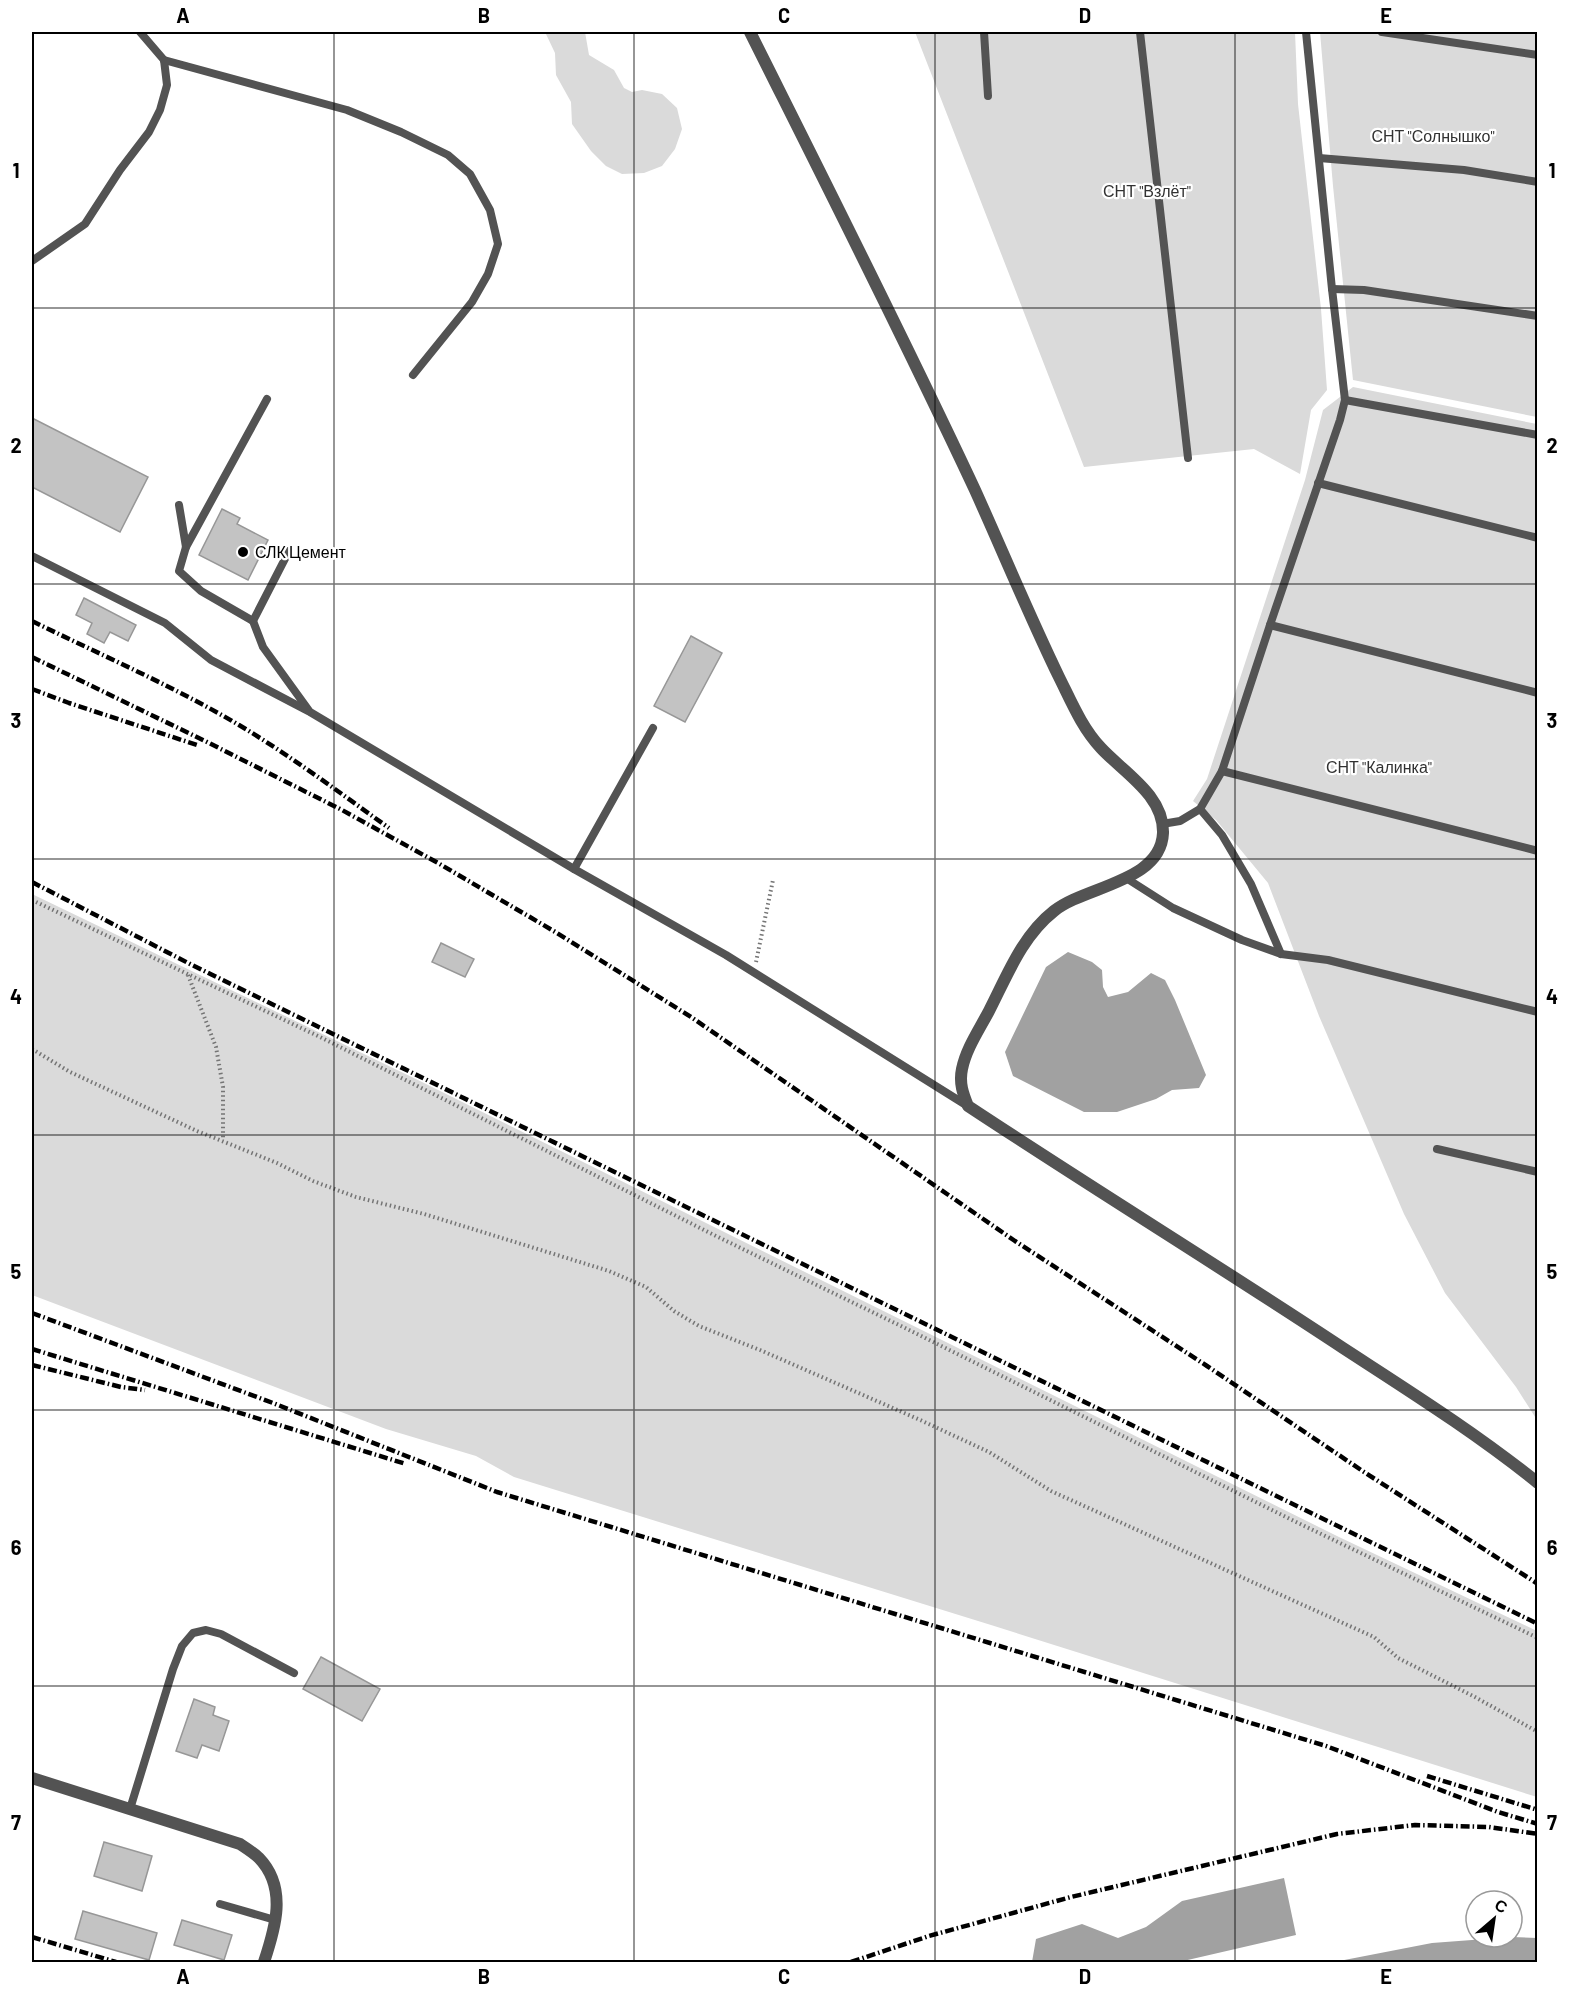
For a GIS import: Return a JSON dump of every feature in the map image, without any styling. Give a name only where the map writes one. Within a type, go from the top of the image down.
[{"type":"street","points":[[750,32],[866,264],[975,491],[1048,655],[1080,720],[1100,748],[1150,797],[1159,812],[1162,824],[1163,836],[1158,851],[1147,866],[1126,878],[1058,907],[1041,922],[1025,942],[961,1070],[961,1088],[968,1106],[1352,1354],[1505,1457],[1538,1483]]},
{"type":"street","points":[[32,1778],[240,1844],[260,1859],[274,1882],[277,1903],[274,1933],[264,1962]]},
{"type":"lane","points":[[32,261],[85,224],[120,170],[149,132],[160,110],[167,85],[164,60],[140,32]]},
{"type":"lane","points":[[984,32],[988,96]]},
{"type":"lane","points":[[1140,32],[1188,458]]},
{"type":"lane","points":[[1162,824],[1180,821],[1200,809],[1222,771],[1345,400],[1306,32]]},
{"type":"lane","points":[[1382,32],[1538,55]]},
{"type":"lane","points":[[164,60],[347,110],[401,132],[448,155],[470,174],[490,210],[498,244],[488,274],[472,302],[413,375]]},
{"type":"lane","points":[[1319,158],[1464,170],[1538,182]]},
{"type":"lane","points":[[1332,289],[1364,290],[1538,316]]},
{"type":"lane","points":[[267,399],[186,547],[179,571],[201,591],[253,621],[263,647],[310,712]]},
{"type":"lane","points":[[1345,400],[1538,435]]},
{"type":"lane","points":[[1318,483],[1538,538]]},
{"type":"lane","points":[[179,506],[186,547]]},
{"type":"lane","points":[[253,621],[289,551]]},
{"type":"lane","points":[[32,556],[165,623],[211,660],[310,712],[574,869],[726,955],[968,1106]]},
{"type":"lane","points":[[1270,626],[1538,693]]},
{"type":"lane","points":[[574,869],[653,728]]},
{"type":"lane","points":[[1222,771],[1538,851]]},
{"type":"lane","points":[[1200,809],[1222,835],[1251,884],[1281,954]]},
{"type":"lane","points":[[1126,878],[1173,908],[1242,940],[1281,954],[1328,960],[1538,1012]]},
{"type":"lane","points":[[1437,1149],[1538,1172]]},
{"type":"lane","points":[[130,1809],[173,1669],[182,1646],[193,1633],[206,1630],[221,1634],[294,1673]]},
{"type":"lane","points":[[219,1904],[275,1920]]},
{"type":"path","points":[[754,973],[773,880]]},
{"type":"path","points":[[32,900],[320,1037],[716,1236],[1294,1521],[1538,1638]]},
{"type":"path","points":[[188,974],[216,1047],[224,1087],[223,1140]]},
{"type":"path","points":[[32,1049],[70,1072],[197,1131],[277,1163],[313,1181],[356,1197],[424,1214],[609,1270],[646,1287],[674,1311],[699,1326],[918,1419],[989,1452],[1051,1491],[1374,1637],[1398,1658],[1538,1732]]},
{"type":"green space","points":[[543,32],[585,32],[589,55],[614,70],[624,88],[632,92],[642,90],[662,94],[677,108],[682,129],[675,149],[662,166],[644,173],[622,174],[606,166],[591,151],[572,124],[571,102],[556,75],[555,53]]},
{"type":"green space","name":"СНТ \"Взлёт\"","points":[[915,32],[1295,32],[1298,104],[1321,309],[1327,390],[1311,410],[1300,474],[1254,449],[1084,467]]},
{"type":"green space","name":"СНТ \"Солнышко\"","points":[[1320,32],[1537,32],[1537,417],[1353,380]]},
{"type":"green space","name":"СНТ \"Калинка\"","points":[[1353,387],[1537,424],[1537,1420],[1516,1387],[1445,1293],[1404,1214],[1319,1016],[1268,883],[1216,820],[1193,801],[1207,779],[1305,480],[1323,410]]},
{"type":"green space","points":[[32,894],[420,1081],[1339,1537],[1537,1631],[1537,1797],[514,1477],[476,1456],[386,1429],[32,1295]]},
{"type":"shaded area","points":[[1068,952],[1092,962],[1102,970],[1103,987],[1108,997],[1128,992],[1151,973],[1165,980],[1206,1075],[1199,1088],[1172,1090],[1156,1099],[1117,1112],[1084,1112],[1013,1076],[1005,1052],[1046,967]]},
{"type":"shaded area","points":[[1284,1878],[1296,1935],[1179,1962],[1032,1962],[1036,1939],[1082,1924],[1118,1938],[1146,1927],[1182,1901]]},
{"type":"shaded area","points":[[1524,1937],[1537,1938],[1537,1962],[1334,1962],[1432,1943],[1464,1941],[1464,1949],[1524,1949]]},
{"type":"building","points":[[32,418],[148,477],[120,532],[32,487]]},
{"type":"building","points":[[222,509],[240,518],[237,524],[268,540],[248,580],[199,555]]},
{"type":"building","points":[[84,598],[136,625],[128,641],[110,632],[104,643],[87,634],[92,623],[76,615]]},
{"type":"building","points":[[691,636],[722,653],[685,722],[654,706]]},
{"type":"building","points":[[441,943],[474,959],[465,977],[432,962]]},
{"type":"building","points":[[321,1657],[380,1689],[362,1721],[303,1689]]},
{"type":"building","points":[[194,1699],[215,1707],[213,1715],[229,1721],[219,1751],[202,1745],[197,1758],[176,1751]]},
{"type":"building","points":[[104,1842],[152,1856],[142,1891],[94,1876]]},
{"type":"building","points":[[83,1911],[157,1933],[149,1960],[75,1939]]},
{"type":"building","points":[[182,1920],[232,1935],[224,1960],[174,1945]]},
{"type":"railway","points":[[32,621],[163,684],[239,725],[389,828]]},
{"type":"railway","points":[[32,657],[342,810],[557,933],[691,1017],[1015,1241],[1538,1584]]},
{"type":"railway","points":[[32,689],[197,745]]},
{"type":"railway","points":[[32,882],[192,965],[1538,1624]]},
{"type":"railway","points":[[32,1313],[273,1403],[497,1492],[1326,1746],[1498,1812],[1538,1824]]},
{"type":"railway","points":[[32,1349],[406,1464]]},
{"type":"railway","points":[[32,1365],[121,1387],[145,1390]]},
{"type":"railway","points":[[1427,1776],[1538,1810]]},
{"type":"railway","points":[[851,1962],[929,1936],[1071,1897],[1337,1834],[1415,1825],[1489,1827],[1538,1834]]},
{"type":"railway","points":[[32,1937],[116,1962]]},
{"type":"place","name":"СЛК Цемент","points":[[243,552]]}]
